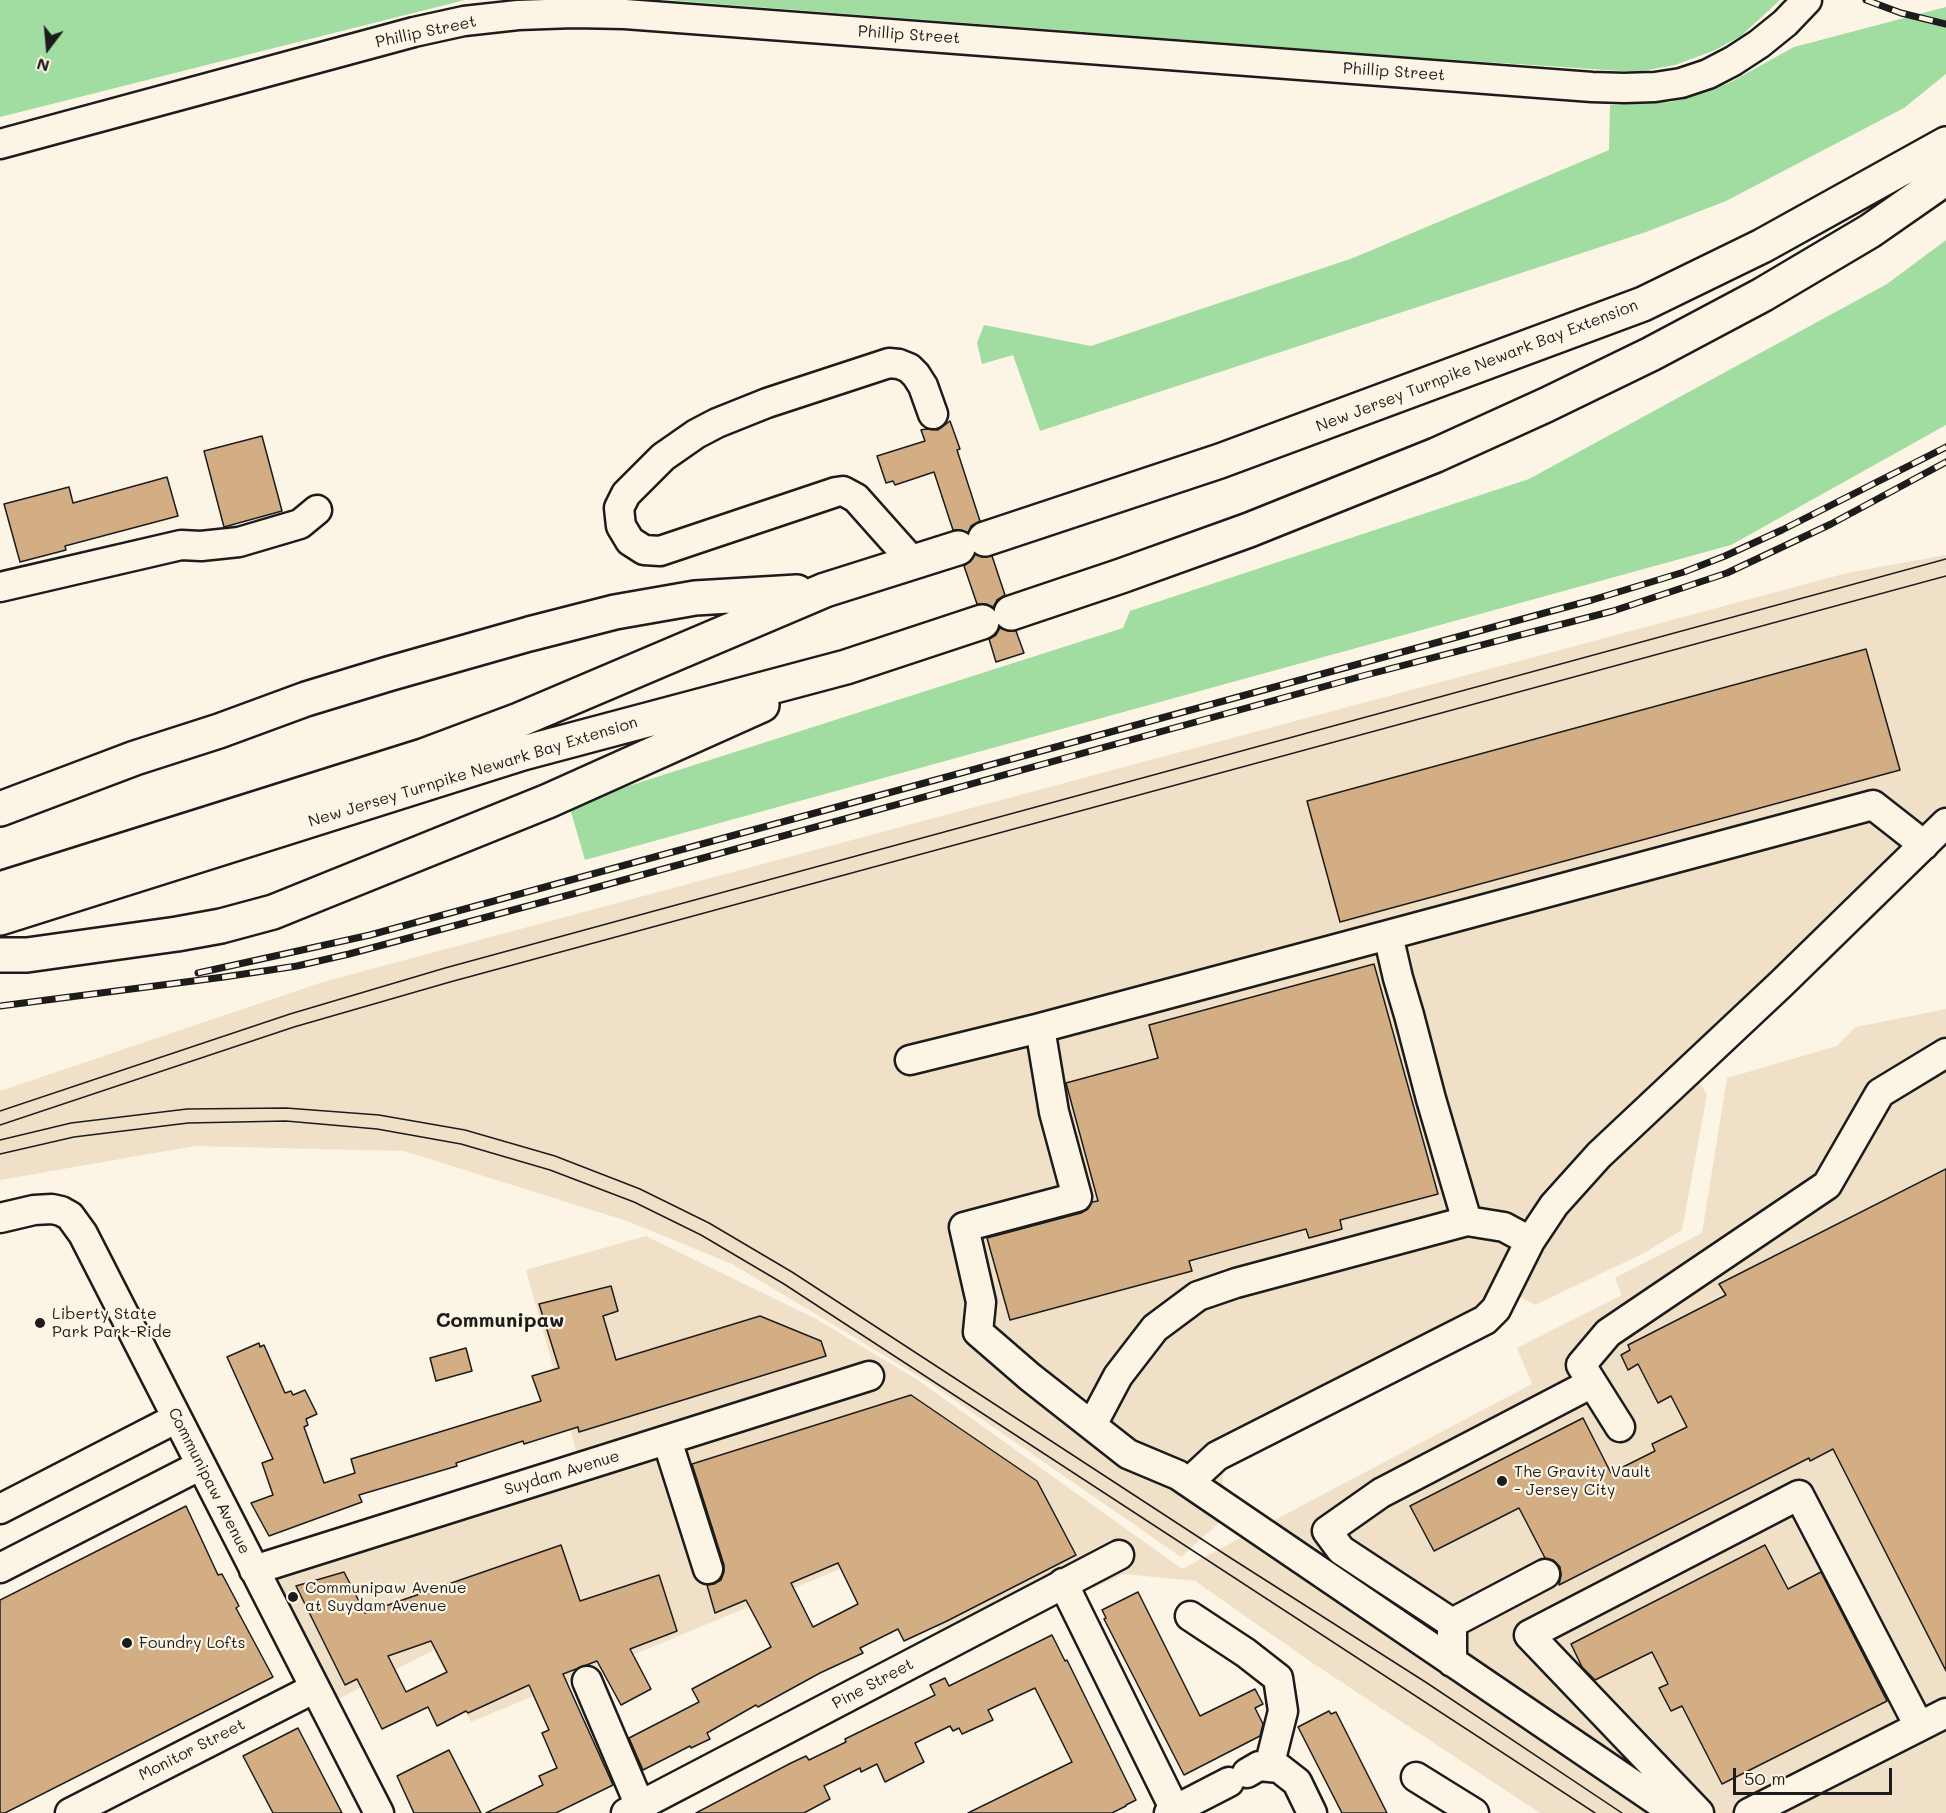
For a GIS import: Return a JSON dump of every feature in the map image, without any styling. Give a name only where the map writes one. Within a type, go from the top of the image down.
[{"type":"highway","name":"New Jersey Turnpike Newark Bay Extension","points":[[0,918],[72,881],[464,742],[825,590],[1220,461],[1601,321],[1719,268],[1941,146]]},
{"type":"highway","name":"New Jersey Turnpike Newark Bay Extension","points":[[0,889],[72,881],[523,753],[846,667],[1121,576],[1249,530],[1436,454],[1546,405],[1651,354],[1762,295],[1870,231],[1941,146]]},
{"type":"highway","points":[[0,809],[135,758],[219,731],[306,699],[529,634],[615,612],[694,598],[825,590]]},
{"type":"highway","points":[[0,955],[27,955],[177,934],[221,926],[273,912],[548,801],[846,667]]},
{"type":"street","name":"Phillip Street","points":[[0,144],[414,32],[464,21],[518,15],[625,14],[1624,88],[1681,83],[1716,70],[1759,44],[1785,23],[1807,0]]},
{"type":"street","points":[[913,562],[855,498],[843,491],[660,551],[644,549],[630,541],[621,526],[619,508],[626,494],[649,470],[678,446],[706,428],[767,403],[889,363],[909,368],[916,375],[923,386],[933,414]]},
{"type":"street","points":[[0,587],[181,545],[201,546],[239,542],[300,524],[317,510]]},
{"type":"street","points":[[910,1060],[1040,1028],[1873,805],[1924,844]]},
{"type":"street","points":[[1189,1482],[1217,1456],[1485,1320],[1496,1309],[1530,1240],[1554,1205],[1599,1155],[1781,984],[1946,823]]},
{"type":"street","points":[[1388,935],[1431,1100],[1467,1221]]},
{"type":"street","points":[[1040,1028],[1054,1112],[1077,1197],[963,1227],[981,1302],[978,1332],[1030,1377],[1128,1454],[1189,1482],[1675,1813]]},
{"type":"street","points":[[1620,1427],[1581,1365],[1608,1333],[1827,1185],[1880,1093],[1946,1053]]},
{"type":"street","name":"Communipaw Avenue","points":[[0,1218],[42,1209],[61,1211],[70,1216],[88,1244],[378,1813]]},
{"type":"street","points":[[1092,1425],[1118,1376],[1155,1328],[1198,1296],[1236,1282],[1467,1221],[1504,1227],[1530,1240]]},
{"type":"street","name":"Suydam Avenue","points":[[254,1570],[869,1377]]},
{"type":"street","points":[[1452,1623],[1341,1550],[1327,1530],[1382,1493],[1592,1383]]},
{"type":"street","points":[[0,1509],[177,1418]]},
{"type":"street","points":[[667,1440],[708,1569]]},
{"type":"street","points":[[0,1568],[201,1465]]},
{"type":"street","points":[[1699,1813],[1528,1635],[1799,1495],[1919,1726]]},
{"type":"street","name":"Pine Street","points":[[633,1810],[1119,1555]]},
{"type":"street","points":[[1452,1623],[1545,1574]]},
{"type":"street","points":[[1063,1583],[1172,1812],[1256,1772],[1297,1782],[1312,1813]]},
{"type":"street","points":[[1190,1616],[1246,1653],[1278,1678],[1283,1711],[1256,1772]]},
{"type":"street","points":[[1452,1623],[1452,1662]]},
{"type":"street","points":[[587,1681],[633,1810]]},
{"type":"street","name":"Monitor Street","points":[[70,1813],[315,1688]]},
{"type":"street","points":[[1749,1813],[1946,1713]]},
{"type":"street","points":[[1416,1777],[1473,1813]]},
{"type":"shaded area","points":[[1946,555],[1946,838],[1700,1083],[1707,1095],[1682,1230],[1644,1253],[1535,1305],[1519,1296],[1495,1326],[1231,1461],[1223,1475],[1223,1488],[1242,1502],[1181,1557],[931,1384],[834,1325],[732,1264],[627,1221],[404,1151],[195,1146],[0,1180],[0,1091],[323,982],[1847,573]]},
{"type":"shaded area","points":[[1946,1009],[1946,1813],[1540,1813],[1311,1662],[1195,1581],[1124,1574],[950,1653],[898,1545],[471,1722],[434,1650],[336,1700],[270,1570],[581,1468],[526,1270],[646,1236],[816,1319],[918,1380],[1182,1569],[1532,1384],[1517,1348],[1622,1295],[1615,1278],[1702,1233],[1727,1078],[1837,1046],[1856,1027]]},
{"type":"green space","points":[[0,0],[465,0],[0,117]]},
{"type":"green space","points":[[666,0],[1780,0],[1741,36],[1713,51],[1675,65],[1637,72]]},
{"type":"green space","points":[[1946,7],[1946,74],[1904,108],[1726,201],[1646,232],[1040,431],[1013,355],[982,364],[977,343],[984,325],[1091,346],[1353,258],[1609,150],[1610,105],[1671,102],[1729,83],[1794,47]]},
{"type":"green space","points":[[1946,240],[1946,425],[1731,545],[585,860],[569,805],[1123,628],[1130,611],[1529,479],[1887,284]]},
{"type":"building","points":[[950,421],[980,521],[971,526],[968,533],[953,530],[934,472],[895,485],[893,481],[886,483],[877,456],[925,441],[921,430],[938,430]]},
{"type":"building","points":[[262,436],[282,511],[224,527],[204,451]]},
{"type":"building","points":[[167,477],[178,516],[65,546],[66,550],[20,562],[4,504],[69,487],[73,503]]},
{"type":"building","points":[[975,554],[982,557],[992,556],[1005,595],[997,600],[993,607],[977,604],[964,566]]},
{"type":"building","points":[[1000,628],[1016,631],[1024,653],[996,662],[989,639],[996,635]]},
{"type":"building","points":[[1866,649],[1900,770],[1340,922],[1307,801]]},
{"type":"building","points":[[1374,964],[1438,1194],[1340,1220],[1342,1229],[1309,1238],[1306,1229],[1189,1261],[1192,1271],[1010,1320],[987,1238],[1081,1213],[1088,1209],[1092,1202],[1098,1201],[1066,1083],[1158,1058],[1149,1025]]},
{"type":"building","points":[[1946,1169],[1946,1671],[1833,1449],[1810,1461],[1809,1458],[1559,1585],[1560,1567],[1553,1560],[1545,1558],[1519,1508],[1434,1551],[1410,1506],[1583,1418],[1611,1473],[1655,1451],[1652,1444],[1687,1427],[1671,1396],[1658,1403],[1638,1364],[1628,1370],[1621,1355],[1630,1350],[1628,1345],[1726,1295],[1719,1284]]},
{"type":"building","points":[[611,1286],[618,1311],[603,1316],[616,1360],[760,1316],[821,1341],[826,1356],[579,1432],[578,1427],[524,1444],[523,1441],[456,1463],[457,1466],[359,1495],[362,1502],[269,1536],[251,1503],[273,1495],[262,1463],[273,1459],[227,1357],[259,1343],[260,1347],[264,1345],[285,1393],[291,1391],[293,1395],[305,1390],[317,1414],[306,1419],[308,1425],[304,1427],[324,1483],[355,1473],[351,1459],[541,1401],[532,1376],[559,1368],[539,1304]]},
{"type":"building","points":[[466,1348],[472,1371],[436,1381],[430,1358]]},
{"type":"building","points":[[911,1395],[1037,1481],[1076,1555],[904,1641],[898,1629],[860,1648],[863,1653],[820,1673],[758,1707],[756,1705],[707,1733],[710,1739],[691,1748],[690,1746],[643,1770],[629,1738],[699,1702],[692,1689],[771,1647],[746,1600],[715,1613],[707,1585],[721,1580],[724,1565],[692,1464]],"holes":[[[838,1563],[858,1604],[813,1627],[791,1583]]]},
{"type":"building","name":"Foundry Lofts","points":[[186,1506],[218,1575],[222,1574],[239,1606],[236,1608],[273,1677],[5,1813],[0,1813],[0,1600]]},
{"type":"building","points":[[561,1545],[580,1601],[659,1575],[677,1631],[630,1649],[651,1689],[621,1705],[597,1661],[563,1674],[613,1785],[556,1813],[486,1813],[543,1785],[539,1776],[557,1768],[542,1733],[549,1730],[529,1685],[468,1713],[466,1711],[437,1726],[428,1707],[382,1729],[357,1679],[345,1685],[296,1586],[344,1572],[365,1613]],"holes":[[[431,1641],[447,1672],[406,1692],[388,1656]]]},
{"type":"building","points":[[1765,1545],[1788,1589],[1821,1572],[1887,1701],[1722,1784],[1682,1706],[1671,1711],[1659,1688],[1668,1684],[1652,1652],[1595,1680],[1582,1667],[1571,1644]]},
{"type":"building","points":[[1138,1592],[1200,1716],[1255,1689],[1263,1704],[1255,1708],[1263,1724],[1260,1736],[1184,1775],[1104,1619],[1106,1618],[1102,1610]]},
{"type":"building","points":[[1052,1635],[1065,1661],[1067,1660],[1136,1800],[1112,1813],[968,1813],[1072,1762],[1035,1688],[988,1710],[993,1720],[962,1734],[959,1728],[953,1731],[950,1726],[915,1743],[924,1762],[885,1782],[877,1764],[861,1772],[860,1768],[824,1786],[830,1799],[804,1813],[696,1813],[791,1763],[806,1756],[809,1760],[846,1742],[845,1739],[935,1695],[930,1685],[945,1678],[949,1686]]},
{"type":"building","points":[[1329,1711],[1331,1714],[1336,1712],[1387,1813],[1342,1813],[1298,1727]]},
{"type":"building","points":[[298,1728],[342,1813],[273,1813],[243,1756]]},
{"type":"building","points":[[449,1750],[481,1813],[414,1813],[397,1776]]},
{"type":"tram line","points":[[0,1111],[290,1014],[445,968],[1946,559]]},
{"type":"tram line","points":[[0,1125],[294,1027],[450,982],[1946,576]]},
{"type":"tram line","points":[[0,1140],[71,1123],[187,1109],[286,1108],[379,1115],[465,1130],[555,1156],[640,1189],[709,1223],[792,1272],[1427,1683],[1622,1813]]},
{"type":"tram line","points":[[0,1154],[74,1137],[188,1123],[286,1121],[377,1129],[461,1144],[550,1170],[634,1202],[701,1235],[784,1284],[1595,1813]]},
{"type":"railway","points":[[1866,0],[1901,13],[1946,24]]},
{"type":"railway","points":[[198,973],[370,935],[1592,600],[1684,572],[1725,556],[1782,530],[1946,447]]},
{"type":"railway","points":[[0,1006],[224,977],[297,966],[349,954],[1366,675],[1613,611],[1727,573],[1831,524],[1946,462]]},
{"type":"place","name":"Liberty State Park Park-Ride","points":[[40,1323]]},
{"type":"place","name":"The Gravity Vault - Jersey City","points":[[1502,1481]]},
{"type":"place","name":"Communipaw Avenue at Suydam Avenue","points":[[293,1597]]},
{"type":"place","name":"Foundry Lofts","points":[[127,1643]]},
{"type":"district","name":"Communipaw","points":[[500,1321]]}]
